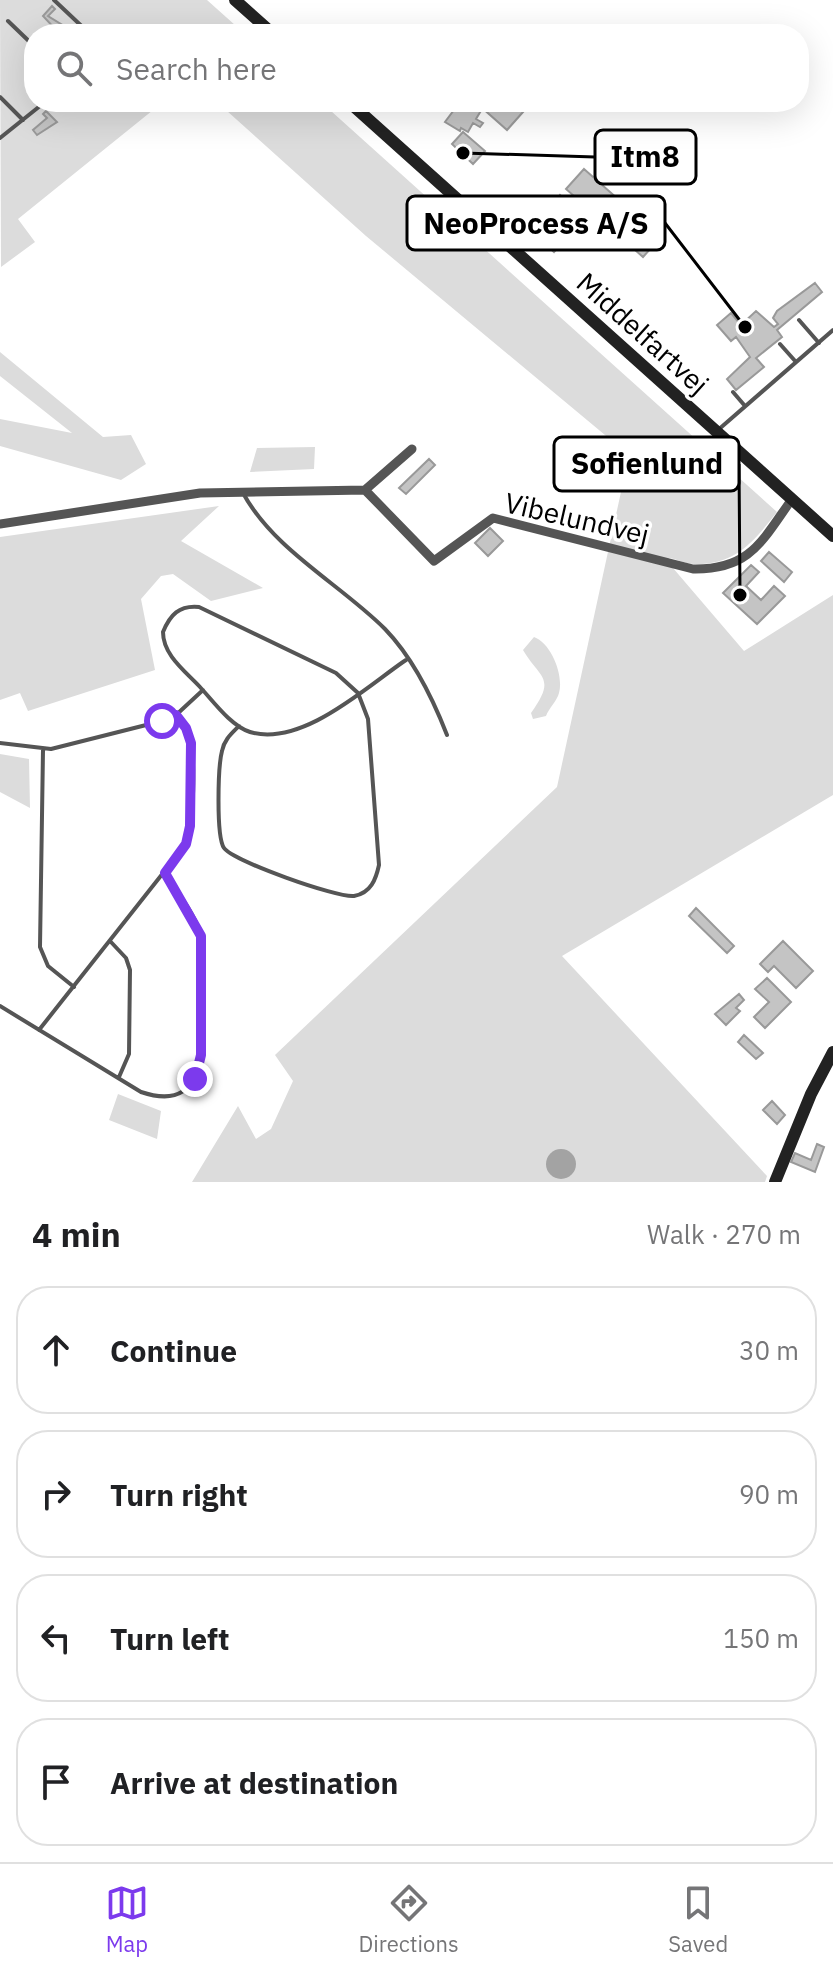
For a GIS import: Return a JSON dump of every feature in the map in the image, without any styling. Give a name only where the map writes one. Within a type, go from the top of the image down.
[{"type":"main road","points":[[235,0],[262,24]]},
{"type":"main road","name":"Middelfartvej","points":[[360,112],[833,536]]},
{"type":"main road","points":[[775,1182],[811,1094],[833,1052]]},
{"type":"street","points":[[0,524],[200,493],[365,490],[412,449]]},
{"type":"street","name":"Vibelundvej","points":[[365,490],[434,561],[493,518],[693,569],[713,570],[744,558],[757,549],[792,499]]},
{"type":"lane","points":[[54,0],[79,24]]},
{"type":"lane","points":[[8,21],[24,36]]},
{"type":"lane","points":[[0,97],[23,120]]},
{"type":"lane","points":[[0,138],[33,112]]},
{"type":"lane","points":[[799,320],[819,343]]},
{"type":"lane","points":[[716,431],[833,330]]},
{"type":"lane","points":[[780,344],[796,362]]},
{"type":"lane","points":[[733,392],[745,406]]},
{"type":"lane","points":[[242,491],[270,530],[385,629],[435,704],[447,735]]},
{"type":"lane","points":[[239,726],[226,739],[221,752],[219,832],[224,848],[251,863],[332,892],[356,896],[374,884],[379,865],[368,719],[358,693],[336,673],[199,607],[187,607],[169,619],[163,640],[171,656],[239,726],[257,733],[306,727],[358,693],[406,660]]},
{"type":"lane","points":[[0,743],[43,750],[176,715],[203,690]]},
{"type":"lane","points":[[39,1030],[186,844],[190,826],[191,743],[186,728],[176,715]]},
{"type":"lane","points":[[43,750],[40,947],[48,966],[74,987]]},
{"type":"lane","points":[[0,1006],[141,1092],[167,1097],[183,1091],[198,1072],[201,936],[165,873]]},
{"type":"lane","points":[[110,941],[126,958],[130,970],[129,1054],[118,1078]]},
{"type":"shaded area","points":[[0,0],[207,0],[234,24],[24,24],[24,112],[151,112],[18,219],[35,242],[1,267]]},
{"type":"shaded area","points":[[228,112],[332,112],[777,512],[752,541],[733,556],[694,564],[669,558],[673,568],[744,651],[833,595],[833,795],[562,956],[767,1176],[765,1182],[192,1182],[238,1106],[256,1139],[271,1129],[293,1081],[275,1055],[557,787],[629,455],[366,236]]},
{"type":"shaded area","points":[[0,352],[103,437],[131,435],[146,464],[121,480],[0,446],[0,419],[72,433],[0,376]]},
{"type":"shaded area","points":[[315,447],[314,469],[250,472],[257,448]]},
{"type":"shaded area","points":[[219,506],[181,541],[263,588],[211,601],[173,574],[161,576],[141,599],[155,670],[28,711],[20,693],[0,700],[0,537]]},
{"type":"shaded area","points":[[534,637],[551,653],[558,669],[560,686],[558,696],[546,716],[533,719],[531,713],[544,685],[540,673],[523,650]]},
{"type":"shaded area","points":[[0,754],[29,759],[30,808],[0,792]]},
{"type":"shaded area","points":[[118,1094],[161,1111],[157,1139],[109,1120]]},
{"type":"shaded area","points":[[561,1149],[572,1153],[576,1164],[572,1175],[561,1179],[550,1175],[546,1164],[550,1153]]},
{"type":"building","points":[[52,6],[55,9],[48,16],[61,24],[50,24],[43,16]]},
{"type":"building","points":[[47,112],[57,122],[37,135],[33,130],[47,118],[43,114]]},
{"type":"building","points":[[452,112],[480,112],[476,119],[483,123],[480,127],[473,123],[468,132],[445,122]]},
{"type":"building","points":[[487,112],[523,112],[507,130]]},
{"type":"building","points":[[463,132],[485,151],[473,164],[452,144]]},
{"type":"building","points":[[584,169],[661,237],[643,257],[566,189]]},
{"type":"building","points":[[560,195],[585,217],[569,235],[544,213]]},
{"type":"building","points":[[550,218],[569,235],[554,252],[535,235]]},
{"type":"building","points":[[815,283],[822,292],[777,330],[782,337],[756,358],[764,367],[736,390],[727,379],[750,357],[736,337],[731,341],[717,325],[731,313],[741,325],[756,311],[774,327],[778,324],[773,318],[777,311]]},
{"type":"building","points":[[429,459],[435,465],[406,494],[399,488]]},
{"type":"building","points":[[490,528],[503,541],[488,556],[475,543]]},
{"type":"building","points":[[769,552],[792,572],[784,582],[761,561]]},
{"type":"building","points":[[751,565],[759,572],[746,586],[761,600],[774,586],[785,596],[757,624],[723,593]]},
{"type":"building","points":[[696,908],[734,946],[727,953],[689,916]]},
{"type":"building","points":[[783,941],[813,971],[796,988],[774,966],[768,972],[760,964]]},
{"type":"building","points":[[767,978],[791,1002],[765,1028],[754,1017],[769,1002],[755,989]]},
{"type":"building","points":[[739,994],[744,1000],[736,1008],[740,1011],[726,1025],[715,1014]]},
{"type":"building","points":[[744,1035],[763,1053],[756,1059],[738,1042]]},
{"type":"building","points":[[772,1101],[785,1115],[777,1124],[763,1110]]},
{"type":"building","points":[[817,1144],[824,1147],[815,1172],[791,1162],[795,1153],[811,1160]]},
{"type":"place","name":"Itm8","points":[[463,153]]},
{"type":"place","name":"NeoProcess A/S","points":[[745,327]]},
{"type":"place","name":"Sofienlund","points":[[740,595]]},
{"type":"route","points":[[162,721],[176,715],[186,728],[191,743],[189,836],[165,873],[201,936],[201,1055],[195,1079]]}]
